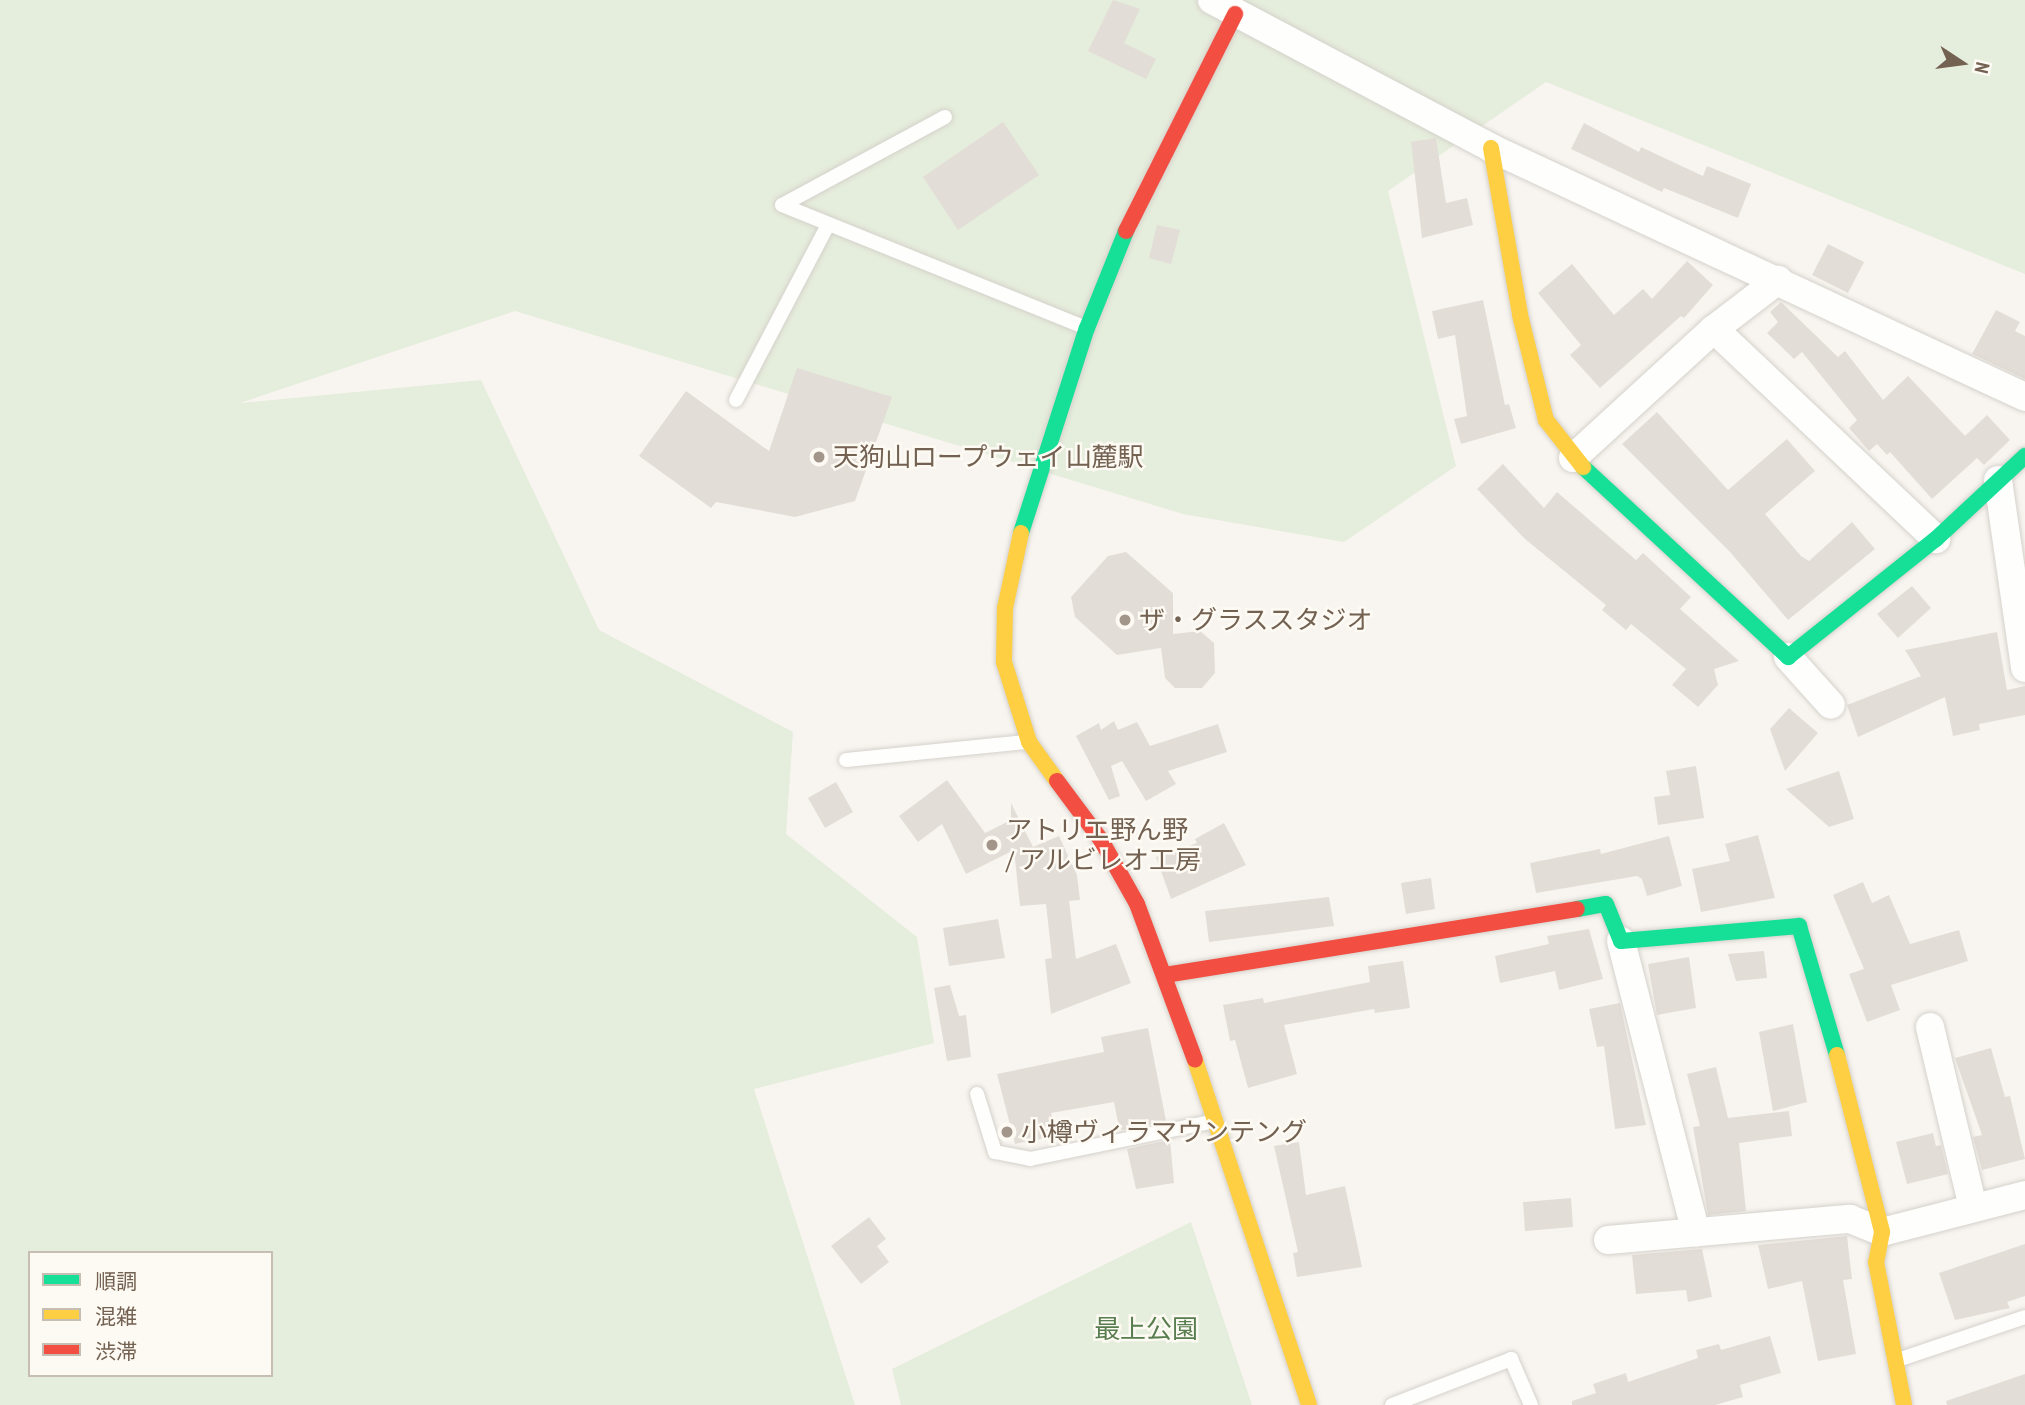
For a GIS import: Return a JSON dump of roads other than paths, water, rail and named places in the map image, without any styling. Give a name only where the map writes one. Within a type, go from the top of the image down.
[{"type":"street","points":[[1309,1405],[1165,975],[1137,904],[1101,839],[1029,742],[1004,662],[1005,608],[1015,552],[1087,328],[1123,237],[1223,7],[1491,148],[2025,397]]},
{"type":"street","points":[[1491,148],[1520,314],[1546,420],[1573,458],[1788,657],[1831,705]]},
{"type":"street","points":[[1573,458],[1714,329],[1778,280]]},
{"type":"street","points":[[1714,329],[1936,539]]},
{"type":"street","points":[[1788,657],[1936,539],[2025,456]]},
{"type":"street","points":[[1998,480],[2025,668]]},
{"type":"street","points":[[1165,975],[1606,904],[1621,941],[1696,1233]]},
{"type":"street","points":[[1621,941],[1799,926],[1861,1135],[1882,1232],[1876,1262],[1904,1405]]},
{"type":"street","points":[[1930,1027],[1973,1208]]},
{"type":"street","points":[[1608,1240],[1850,1219],[1882,1232],[2025,1195]]},
{"type":"lane","points":[[945,117],[782,205],[1087,328]]},
{"type":"lane","points":[[736,400],[828,225]]},
{"type":"lane","points":[[846,760],[1029,742]]},
{"type":"lane","points":[[977,1094],[995,1152],[1030,1159],[1215,1121]]},
{"type":"lane","points":[[1897,1361],[2025,1317]]},
{"type":"lane","points":[[1392,1405],[1511,1359],[1531,1405]]},
{"type":"place","name":"天狗山ロープウェイ山麓駅","points":[[819,457]]},
{"type":"place","name":"ザ・グラススタジオ","points":[[1125,620]]},
{"type":"place","name":"アトリエ野ん野 / アルビレオ工房","points":[[992,845]]},
{"type":"place","name":"小樽ヴィラマウンテング","points":[[1007,1132]]},
{"type":"park label","name":"最上公園","points":[[1146,1329]]}]
